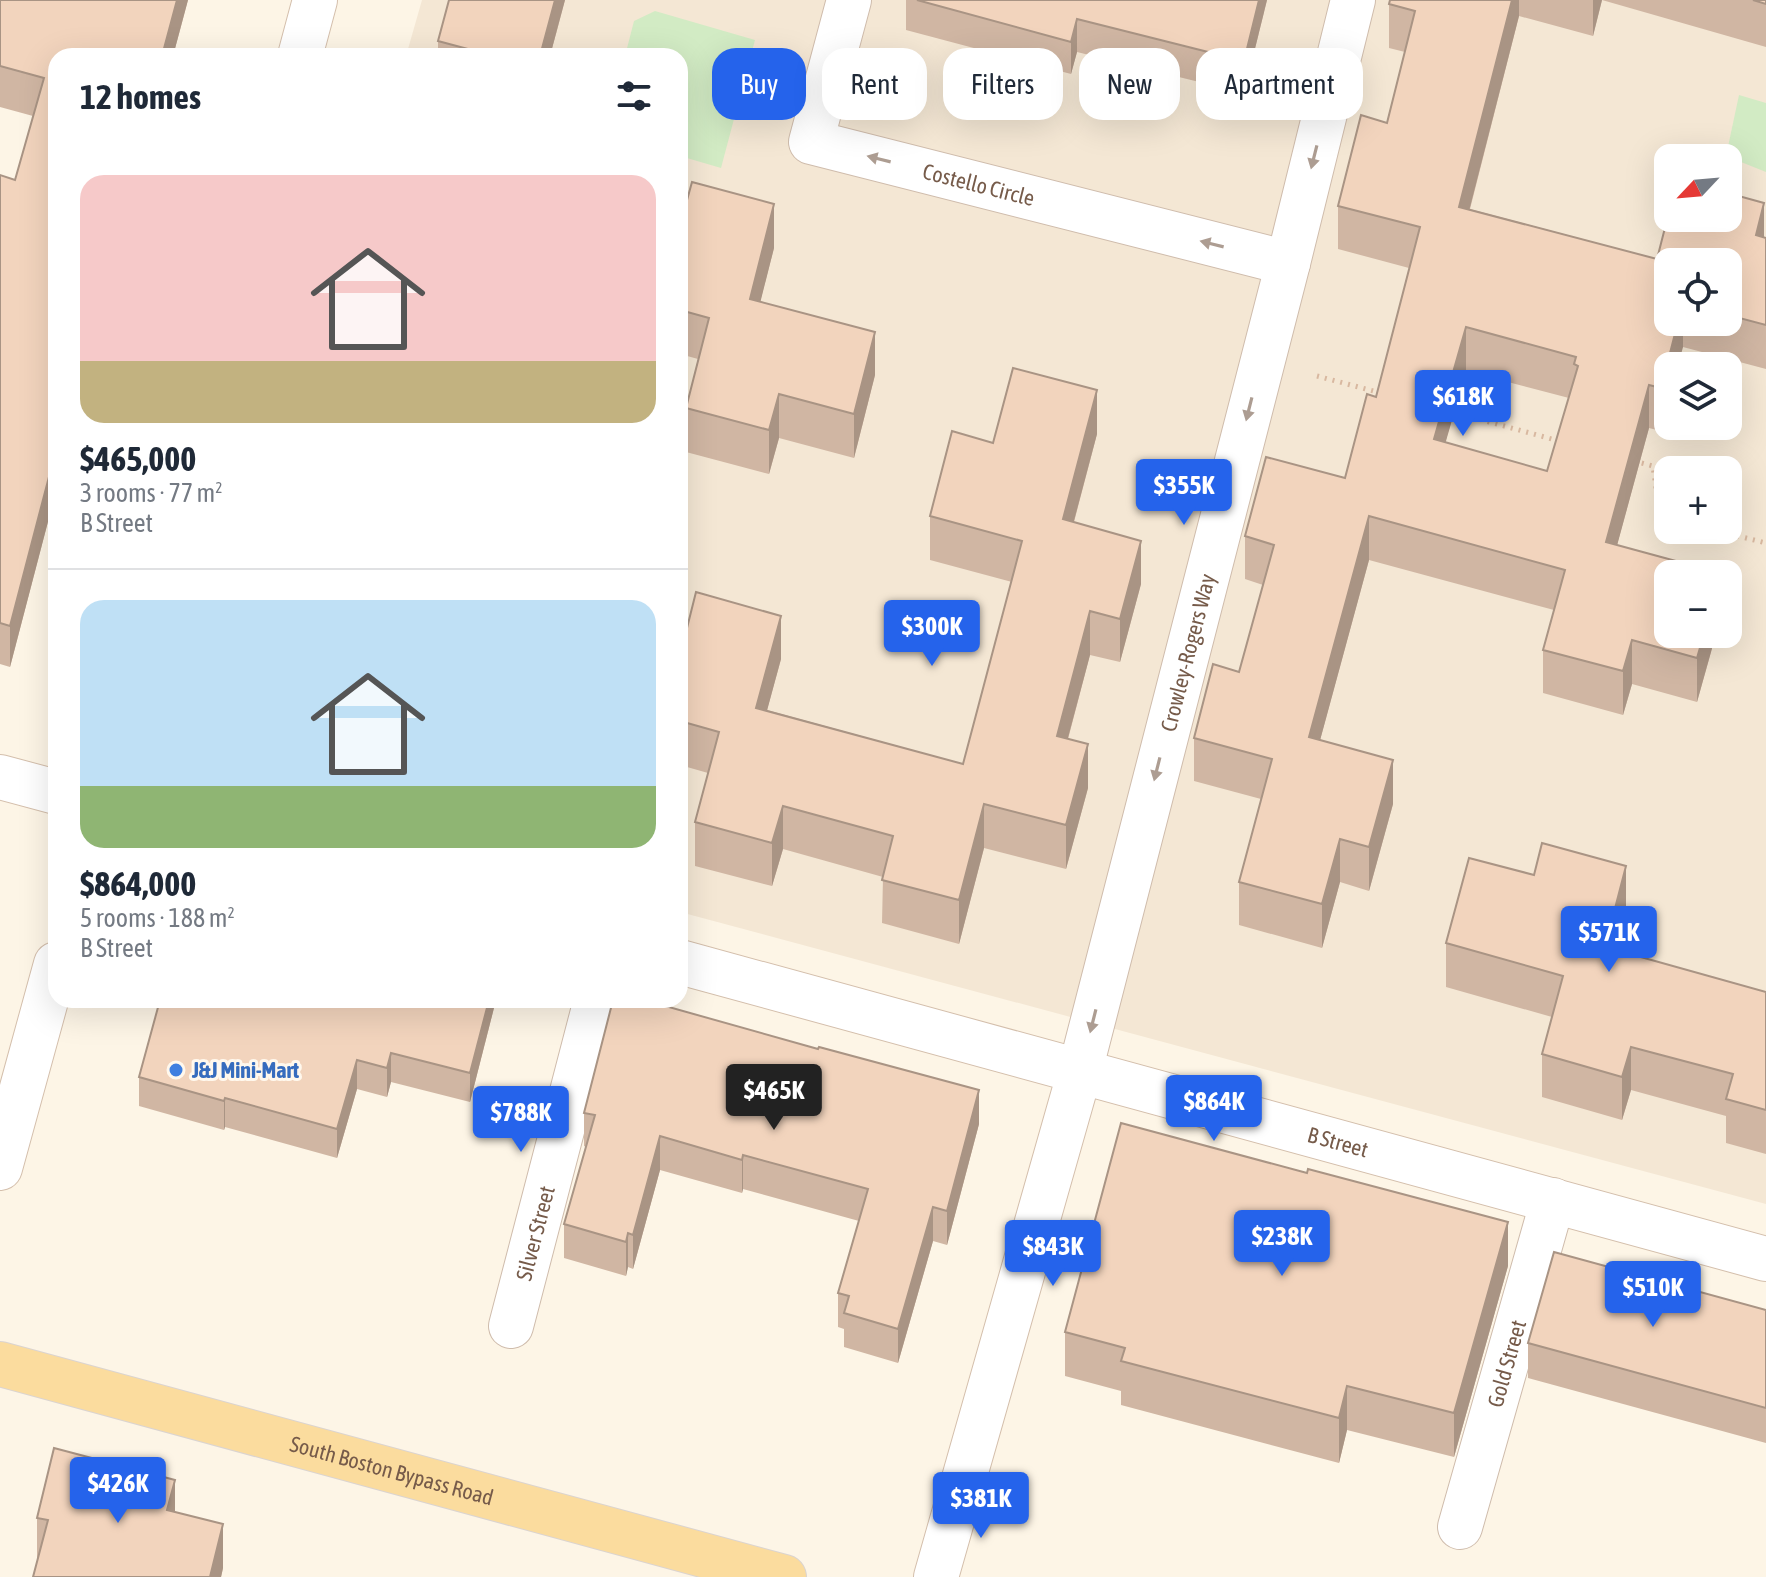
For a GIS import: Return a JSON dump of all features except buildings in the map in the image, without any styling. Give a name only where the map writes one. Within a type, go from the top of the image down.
[{"type":"main road","name":"South Boston Bypass Road","points":[[0,1364],[784,1577]]},
{"type":"street","points":[[302,48],[315,0]]},
{"type":"street","name":"Costello Circle","points":[[849,0],[811,142],[1288,263]]},
{"type":"street","name":"Crowley-Rogers Way","points":[[936,1577],[1080,1071],[1353,0]]},
{"type":"street","points":[[0,777],[48,790]]},
{"type":"street","name":"B Street","points":[[688,964],[1766,1259]]},
{"type":"street","points":[[3,1156],[48,993]]},
{"type":"street","name":"Silver Street","points":[[511,1326],[594,1008]]},
{"type":"street","name":"Gold Street","points":[[1460,1527],[1553,1200]]},
{"type":"path","points":[[1262,361],[1390,396]]},
{"type":"path","points":[[1437,408],[1576,445]]},
{"type":"path","points":[[1622,458],[1653,466],[1654,473]]},
{"type":"path","points":[[1742,537],[1766,543]]},
{"type":"shaded area","points":[[422,0],[1766,0],[1766,1204],[688,914],[688,48],[408,48]]},
{"type":"green space","points":[[655,11],[755,40],[753,48],[712,48],[712,120],[734,120],[721,168],[688,158],[688,48],[627,48],[634,21]]},
{"type":"green space","points":[[1739,95],[1766,103],[1766,172],[1742,162],[1742,144],[1729,144]]},
{"type":"place","name":"J&J Mini-Mart","points":[[176,1070]]}]
